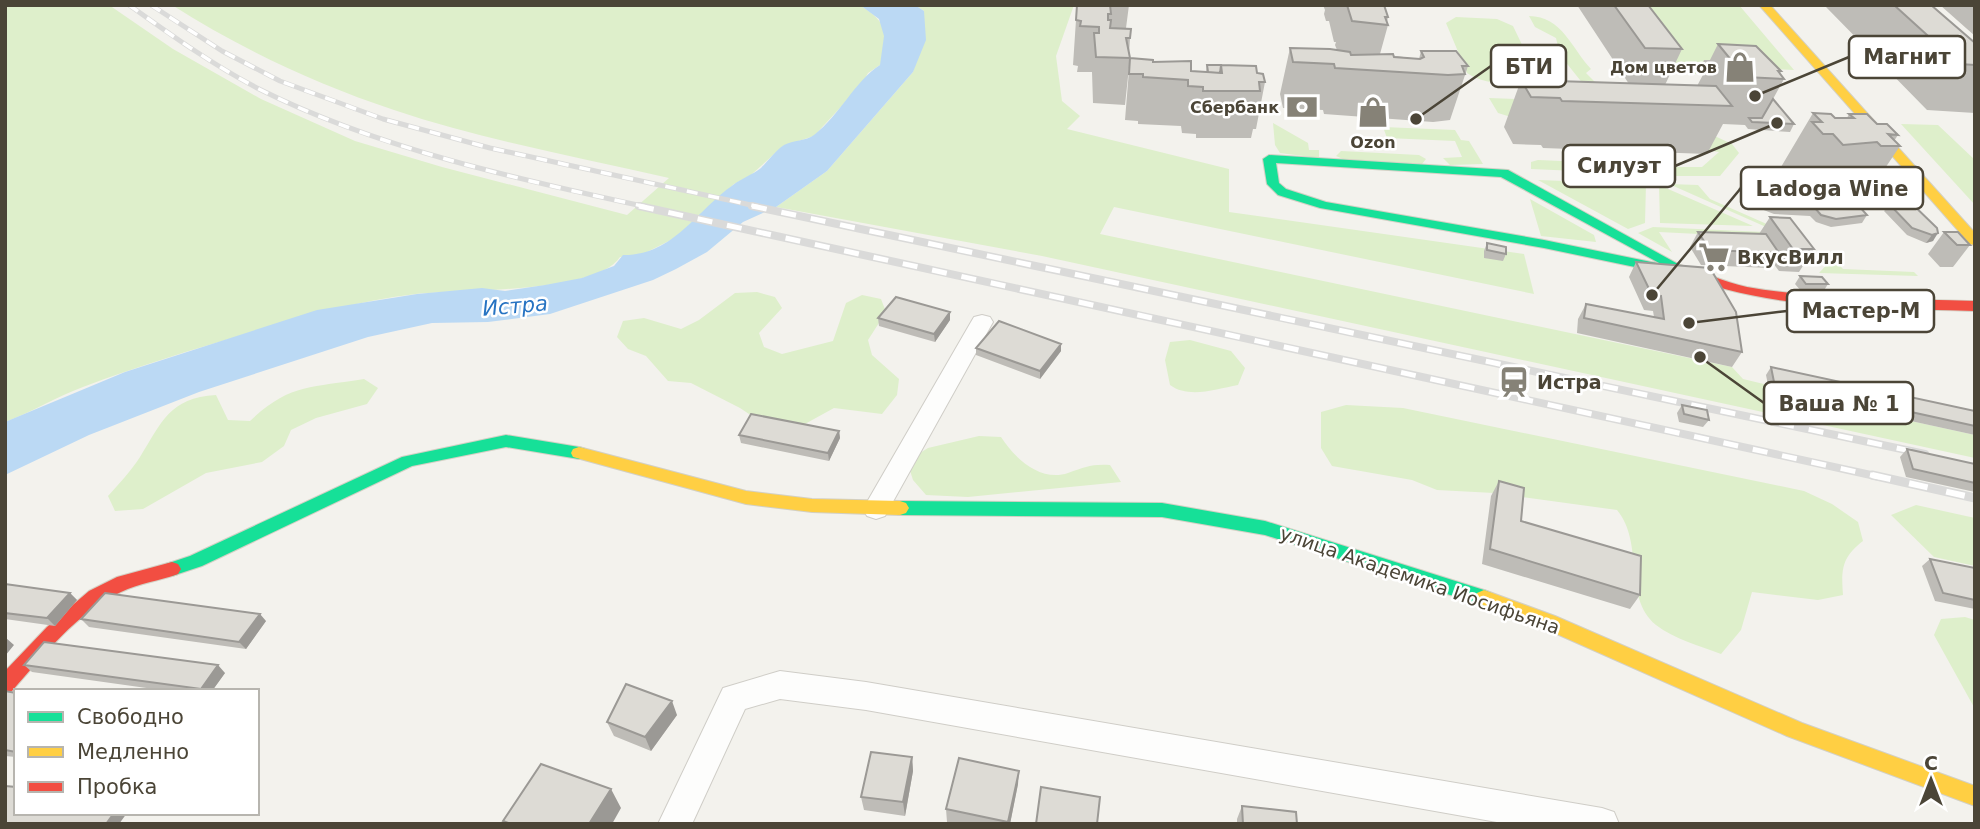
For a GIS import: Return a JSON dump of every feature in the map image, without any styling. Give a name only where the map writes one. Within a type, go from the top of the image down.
[{"type":"street","points":[[1764,5],[1975,241]]},
{"type":"street","points":[[1691,275],[1504,173],[1269,159],[1273,184],[1282,192],[1324,205],[1544,244],[1691,275],[1730,288],[1812,299],[1975,306]]},
{"type":"street","points":[[876,509],[982,322]]},
{"type":"street","name":"улица Академика Иосифьяна","points":[[5,685],[77,614],[111,587],[197,561],[408,461],[506,441],[613,459],[725,493],[822,508],[1162,510],[1265,528],[1534,614],[1735,705],[1921,779],[1975,796]]},
{"type":"street","points":[[675,824],[734,698],[780,685],[880,698],[1602,824]]},
{"type":"green space","points":[[5,5],[109,5],[173,49],[261,99],[355,141],[442,167],[627,215],[669,178],[496,139],[394,110],[336,89],[280,64],[172,5],[860,5],[882,25],[884,58],[814,136],[783,146],[751,175],[734,184],[675,238],[641,255],[620,257],[606,269],[584,278],[556,284],[416,294],[332,310],[124,372],[73,391],[5,422]]},
{"type":"green space","points":[[915,5],[1074,5],[1056,56],[1062,101],[1080,116],[1067,129],[1229,169],[1229,212],[1524,254],[1534,294],[1114,207],[1100,234],[1732,367],[1743,379],[1768,385],[1769,390],[1975,435],[1975,458],[1042,256],[776,207],[827,171],[913,72],[924,11]]},
{"type":"green space","points":[[1608,5],[1739,5],[1794,70],[1697,65],[1704,74],[1657,74]]},
{"type":"green space","points":[[1529,16],[1540,17],[1558,27],[1591,69],[1586,73],[1597,84],[1511,117],[1498,113],[1489,98],[1516,99],[1584,85],[1560,55],[1556,38],[1535,27]]},
{"type":"green space","points":[[1456,17],[1497,19],[1513,26],[1539,80],[1522,84],[1502,84],[1482,80],[1467,73],[1446,23]]},
{"type":"green space","points":[[1273,123],[1308,143],[1309,150],[1319,150],[1319,158],[1280,153],[1275,145]]},
{"type":"green space","points":[[1901,124],[1938,125],[1975,160],[1975,205]]},
{"type":"green space","points":[[1383,127],[1455,130],[1461,140],[1469,141],[1483,164],[1450,165],[1443,158],[1462,157],[1455,141],[1387,138]]},
{"type":"green space","points":[[1706,132],[1732,144],[1739,153],[1720,176],[1663,176],[1663,171],[1673,167],[1702,167],[1719,152],[1704,150]]},
{"type":"green space","points":[[1341,151],[1419,155],[1426,159],[1422,164],[1343,159],[1336,156]]},
{"type":"green space","points":[[1538,160],[1631,164],[1645,174],[1531,169],[1531,162]]},
{"type":"green space","points":[[1538,180],[1646,184],[1645,223],[1628,229]]},
{"type":"green space","points":[[1669,184],[1698,185],[1710,199],[1769,225],[1766,227]]},
{"type":"green space","points":[[1659,185],[1753,226],[1660,223]]},
{"type":"green space","points":[[1530,199],[1594,235],[1596,242],[1541,236]]},
{"type":"green space","points":[[1653,227],[1765,232],[1778,238],[1659,232],[1672,252],[1638,233]]},
{"type":"green space","points":[[1833,258],[1843,269],[1914,272],[1918,276],[1819,273]]},
{"type":"green space","points":[[757,292],[775,297],[782,308],[759,333],[764,347],[782,354],[833,341],[846,303],[862,295],[881,299],[886,312],[868,340],[872,355],[899,379],[897,395],[882,414],[834,408],[794,430],[770,428],[740,408],[691,383],[668,381],[646,356],[628,349],[617,337],[623,321],[644,318],[681,329],[699,320],[735,293]]},
{"type":"green space","points":[[1190,340],[1231,351],[1245,368],[1238,385],[1194,392],[1170,385],[1165,360],[1170,342]]},
{"type":"green space","points":[[364,379],[378,388],[367,404],[316,418],[291,430],[284,446],[262,462],[206,473],[143,509],[115,511],[108,496],[133,467],[161,423],[187,401],[216,395],[228,420],[250,421],[290,393],[315,386]]},
{"type":"green space","points":[[1346,405],[1403,408],[1804,491],[1832,504],[1858,522],[1863,541],[1844,564],[1843,595],[1818,600],[1752,592],[1741,630],[1721,654],[1671,634],[1656,625],[1646,613],[1636,585],[1630,538],[1617,510],[1494,493],[1437,490],[1412,480],[1332,466],[1321,448],[1321,412]]},
{"type":"green space","points":[[979,436],[1001,437],[1021,460],[1048,474],[1058,475],[1093,466],[1110,465],[1121,482],[968,497],[926,495],[913,480],[907,461],[928,448]]},
{"type":"green space","points":[[1916,505],[1975,518],[1975,566],[1934,557],[1891,515]]},
{"type":"green space","points":[[1965,617],[1975,620],[1975,709],[1934,635],[1941,619]]},
{"type":"water","points":[[860,5],[915,5],[924,11],[926,40],[913,72],[827,171],[776,207],[743,222],[707,252],[653,280],[550,314],[488,322],[432,323],[368,337],[199,392],[89,435],[5,475],[5,422],[125,372],[317,310],[417,294],[482,288],[505,291],[545,285],[582,278],[614,266],[623,255],[656,248],[683,230],[733,185],[761,168],[781,147],[814,135],[832,118],[862,80],[880,65],[884,36],[879,19]]},
{"type":"building","points":[[1077,5],[1110,5],[1110,28],[1131,29],[1130,38],[1126,38],[1130,58],[1096,57],[1094,33],[1099,33],[1099,27],[1080,26],[1081,21],[1076,20]]},
{"type":"building","points":[[1347,5],[1384,5],[1388,25],[1352,21]]},
{"type":"building","points":[[1614,5],[1648,5],[1682,49],[1645,48]]},
{"type":"building","points":[[1894,5],[1931,5],[1975,43],[1975,65],[1959,64]]},
{"type":"building","points":[[1718,44],[1756,46],[1781,71],[1778,71],[1784,79],[1745,77]]},
{"type":"building","points":[[1290,48],[1330,49],[1350,52],[1351,55],[1393,54],[1394,57],[1420,59],[1424,57],[1421,51],[1456,51],[1468,66],[1462,66],[1465,74],[1448,75],[1335,68],[1334,64],[1293,62]]},
{"type":"building","points":[[1130,58],[1153,62],[1191,61],[1191,71],[1222,73],[1221,65],[1256,66],[1257,73],[1263,74],[1265,82],[1259,82],[1260,91],[1203,91],[1203,87],[1188,86],[1188,80],[1129,74]]},
{"type":"building","points":[[1207,65],[1221,65],[1220,73],[1208,72]]},
{"type":"building","points":[[1521,80],[1716,86],[1732,106],[1562,101],[1560,98],[1531,97]]},
{"type":"building","points":[[1773,99],[1794,124],[1752,122],[1749,118],[1762,118]]},
{"type":"building","points":[[1813,113],[1831,114],[1835,118],[1854,118],[1849,114],[1867,114],[1877,124],[1887,124],[1898,135],[1888,134],[1900,146],[1881,146],[1877,142],[1843,145],[1833,134],[1823,134],[1812,122],[1822,122]]},
{"type":"building","points":[[1798,181],[1804,181],[1813,192],[1830,192],[1858,205],[1867,215],[1836,219],[1821,215],[1815,208],[1778,207],[1765,201],[1757,192],[1751,192],[1743,182],[1803,188]]},
{"type":"building","points":[[1887,197],[1906,198],[1937,228],[1938,233],[1932,235],[1912,228],[1889,204],[1894,204]]},
{"type":"building","points":[[1770,217],[1790,218],[1814,249],[1793,249]]},
{"type":"building","points":[[1698,232],[1766,234],[1779,253],[1710,250]]},
{"type":"building","points":[[1944,232],[1958,232],[1970,245],[1957,245]]},
{"type":"building","points":[[1487,243],[1506,247],[1506,254],[1487,250]]},
{"type":"building","points":[[1636,262],[1710,268],[1736,312],[1742,352],[1584,318],[1586,304],[1664,319],[1661,296],[1652,295]]},
{"type":"building","points":[[1800,276],[1822,277],[1828,284],[1806,284]]},
{"type":"building","points":[[896,297],[950,312],[934,334],[878,318]]},
{"type":"building","points":[[999,321],[1061,344],[1040,371],[976,348]]},
{"type":"building","points":[[1771,367],[1975,411],[1975,426],[1774,382]]},
{"type":"building","points":[[1682,405],[1707,410],[1709,420],[1684,414]]},
{"type":"building","points":[[751,414],[839,431],[828,453],[739,435]]},
{"type":"building","points":[[1907,449],[1975,464],[1975,483],[1913,469]]},
{"type":"building","points":[[1499,481],[1524,488],[1521,521],[1641,556],[1640,595],[1490,549]]},
{"type":"building","points":[[1930,559],[1975,568],[1975,600],[1943,593]]},
{"type":"building","points":[[5,584],[70,593],[47,618],[5,613]]},
{"type":"building","points":[[105,593],[260,614],[239,642],[81,619]]},
{"type":"building","points":[[44,642],[218,665],[201,689],[24,665]]},
{"type":"building","points":[[626,684],[672,701],[645,737],[607,722]]},
{"type":"building","points":[[5,691],[14,693],[14,752],[5,750]]},
{"type":"building","points":[[871,752],[912,757],[903,802],[861,797]]},
{"type":"building","points":[[959,758],[1019,771],[1008,822],[946,809]]},
{"type":"building","points":[[541,764],[611,789],[589,824],[511,824],[503,821]]},
{"type":"building","points":[[5,786],[14,787],[14,815],[113,815],[106,824],[5,824]]},
{"type":"building","points":[[1041,787],[1100,797],[1097,824],[1036,824]]},
{"type":"building","points":[[1242,806],[1296,812],[1297,824],[1243,824]]},
{"type":"railway","points":[[129,5],[242,80],[352,129],[449,160],[647,207]]},
{"type":"railway","points":[[151,5],[222,51],[280,81],[383,119],[490,148],[760,207]]},
{"type":"railway","points":[[639,206],[1880,477]]},
{"type":"railway","points":[[752,206],[1925,454]]},
{"type":"railway","points":[[1872,475],[1975,498]]},
{"type":"traffic: fast","points":[[1678,272],[1544,244],[1324,205],[1282,192],[1273,184],[1269,159],[1504,173],[1680,269]]},
{"type":"traffic: fast","points":[[172,569],[196,561],[408,461],[506,441],[579,453]]},
{"type":"traffic: fast","points":[[900,508],[1162,510],[1265,528],[1484,598]]},
{"type":"traffic: slow","points":[[1764,5],[1975,241]]},
{"type":"traffic: slow","points":[[579,453],[746,498],[812,506],[900,508]]},
{"type":"traffic: slow","points":[[1484,598],[1548,622],[1794,729],[1975,796]]},
{"type":"traffic: jam","points":[[1680,269],[1710,282],[1783,297],[1864,303],[1975,306]]},
{"type":"traffic: jam","points":[[5,685],[54,632],[96,597],[124,582],[172,569]]},
{"type":"place","name":"Дом цветов","points":[[1740,67]]},
{"type":"place","name":"Магнит","points":[[1755,96]]},
{"type":"place","name":"Сбербанк","points":[[1302,107]]},
{"type":"place","name":"Ozon","points":[[1373,112]]},
{"type":"place","name":"БТИ","points":[[1416,119]]},
{"type":"place","name":"Силуэт","points":[[1777,123]]},
{"type":"place","name":"ВкусВилл","points":[[1714,257]]},
{"type":"place","name":"Ladoga Wine","points":[[1652,295]]},
{"type":"place","name":"Мастер-М","points":[[1689,323]]},
{"type":"place","name":"Ваша № 1","points":[[1700,357]]},
{"type":"place","name":"Истра","points":[[1514,382]]}]
